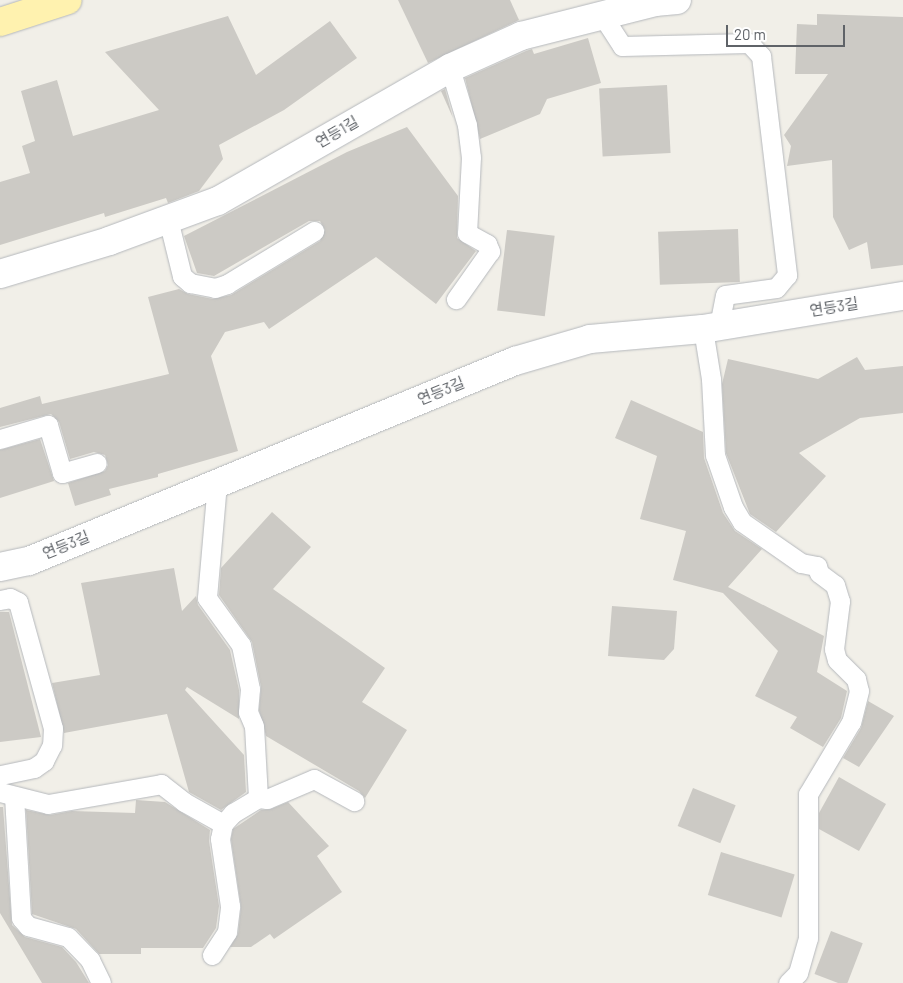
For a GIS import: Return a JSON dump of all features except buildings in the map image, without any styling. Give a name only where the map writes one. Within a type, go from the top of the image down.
[{"type":"main road","points":[[0,22],[68,0]]},
{"type":"street","name":"연등1길","points":[[0,274],[218,201],[450,68],[521,36],[602,15],[677,0]]},
{"type":"street","name":"연등3길","points":[[0,567],[29,560],[515,361],[590,339],[711,328],[903,296]]},
{"type":"lane","points":[[602,15],[622,46],[749,43],[761,56],[787,275],[776,288],[725,295],[711,328],[711,379],[715,455],[733,507],[742,522],[801,563],[817,566],[819,573],[835,585],[840,601],[834,649],[838,660],[856,679],[859,691],[851,722],[808,794],[808,938],[798,974],[788,983]]},
{"type":"lane","points":[[450,68],[467,125],[471,157],[467,233],[488,244],[490,252],[456,299]]},
{"type":"lane","points":[[168,219],[182,276],[190,282],[215,288],[227,284],[314,231]]},
{"type":"lane","points":[[0,439],[48,425],[62,473],[97,462]]},
{"type":"lane","points":[[217,483],[207,598],[241,645],[250,689],[248,712],[254,726],[258,798]]},
{"type":"lane","points":[[0,600],[10,598],[18,602],[53,728],[52,745],[44,761],[34,768],[0,774]]},
{"type":"lane","points":[[212,955],[226,932],[230,906],[220,839],[222,824],[233,813],[258,798],[267,799],[314,778],[354,802]]},
{"type":"lane","points":[[101,983],[90,960],[68,937],[28,926],[20,918],[7,794],[48,804],[161,784],[184,802],[222,824]]}]
